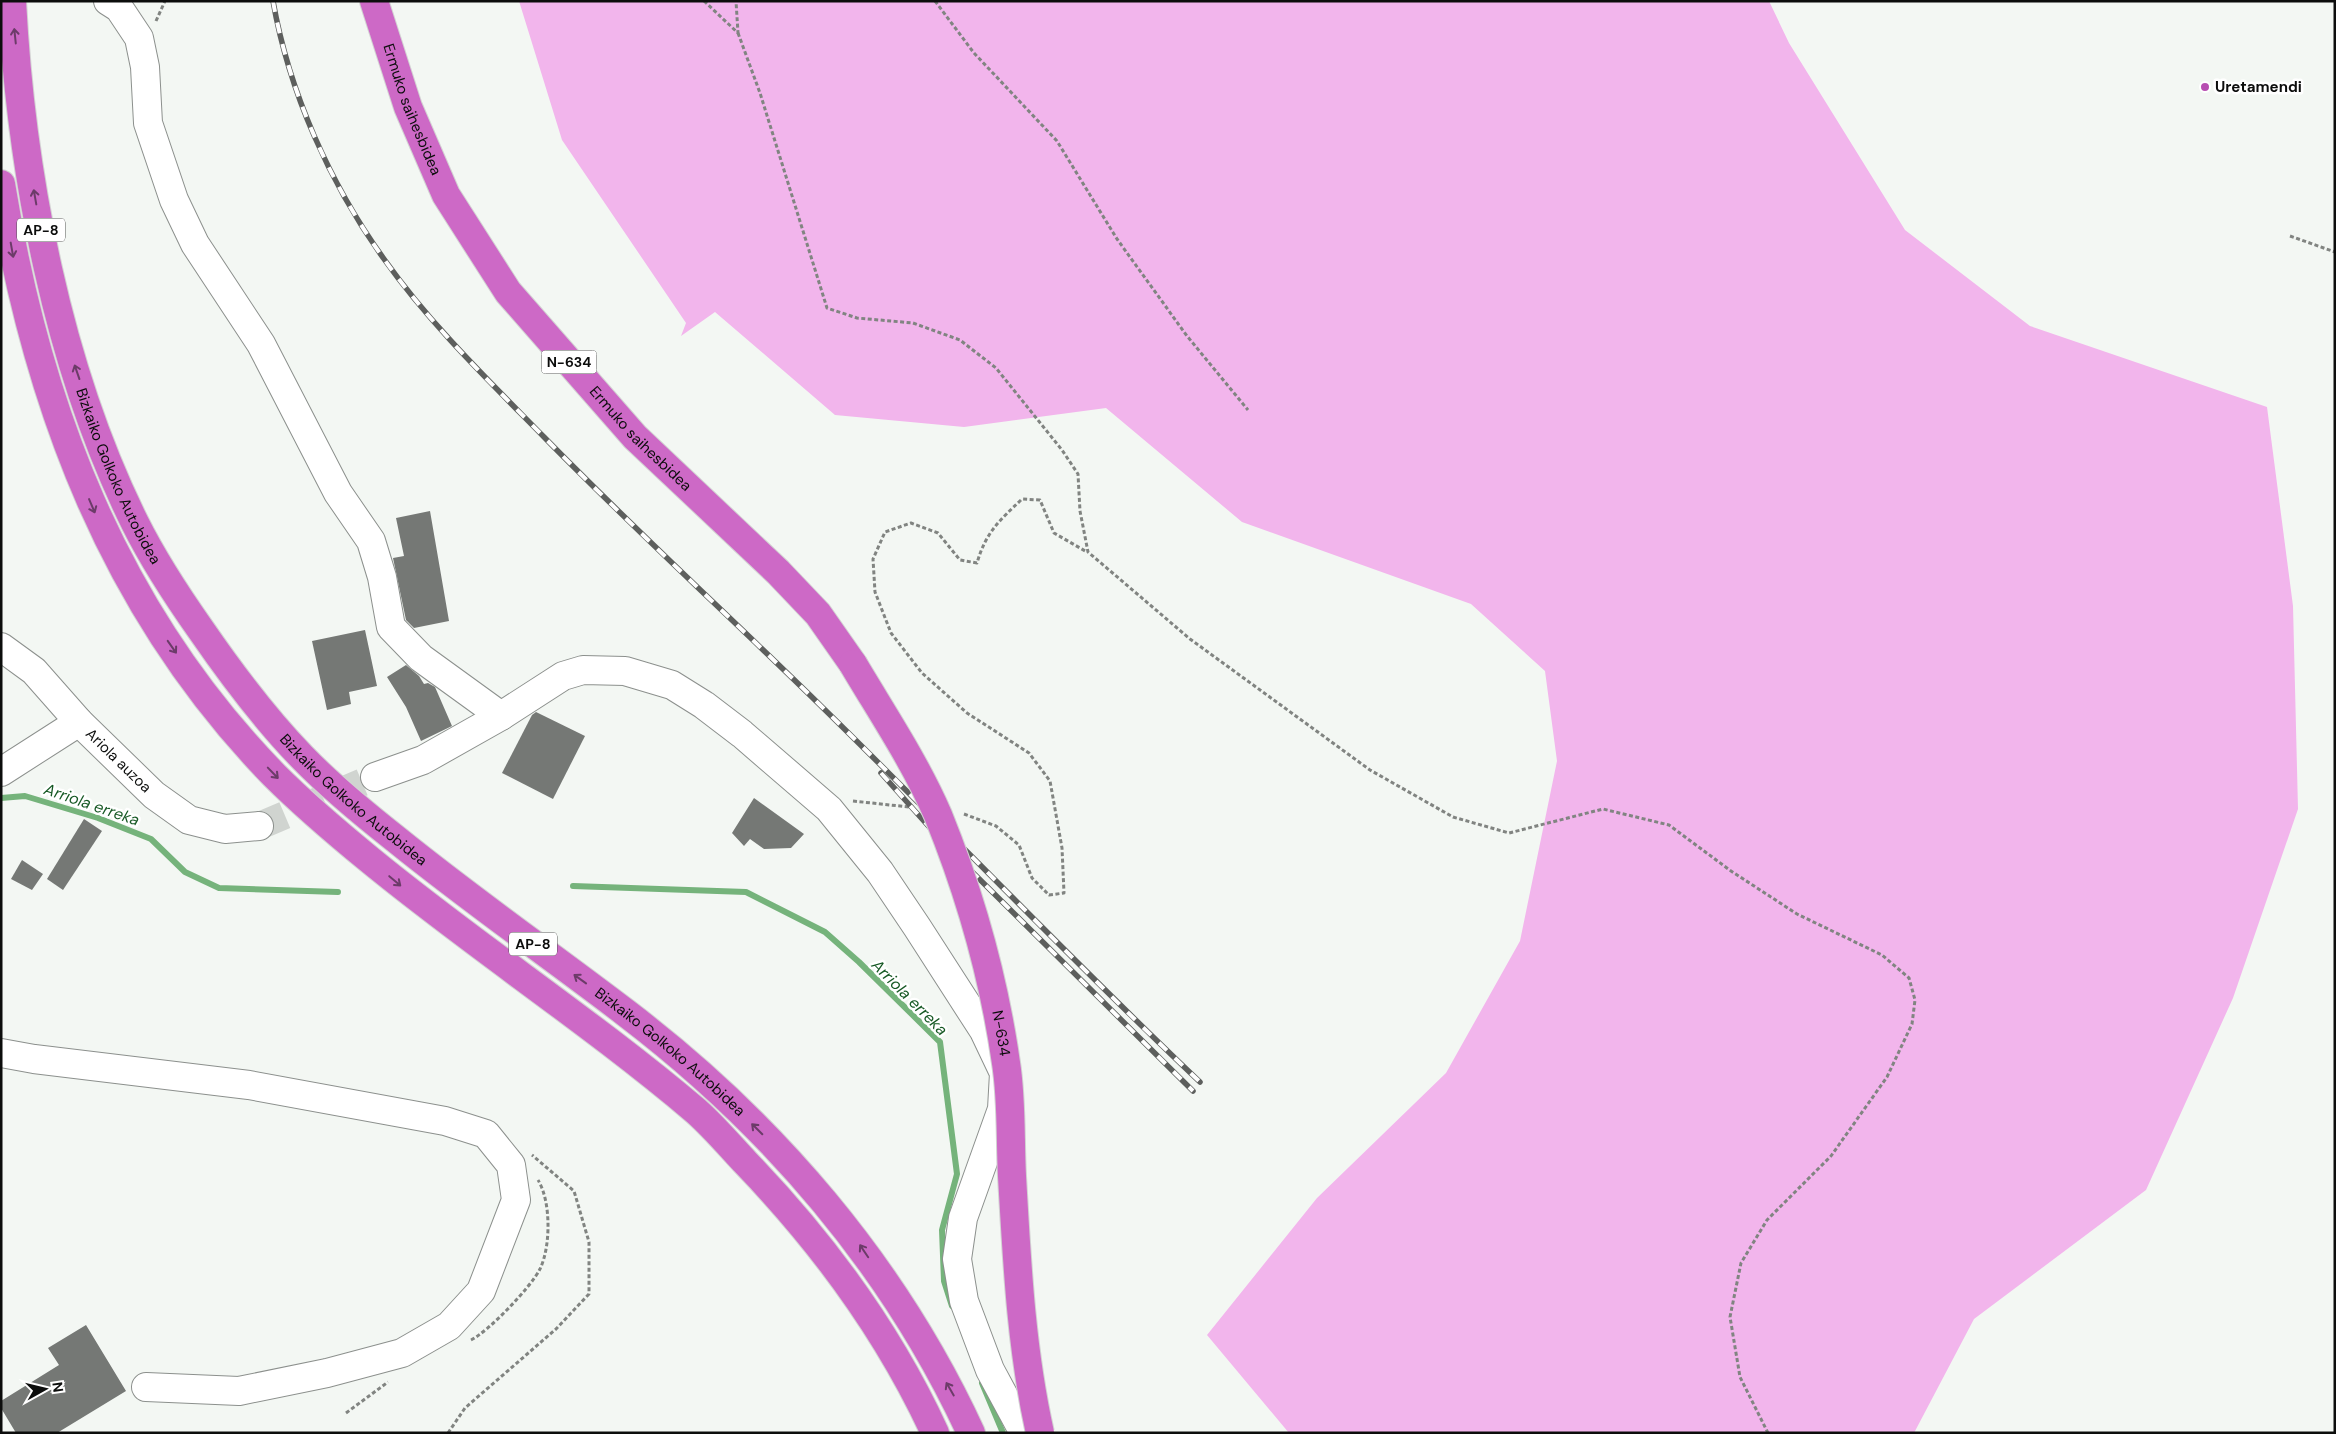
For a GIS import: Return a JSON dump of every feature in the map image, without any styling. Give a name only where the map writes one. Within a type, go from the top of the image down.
[{"type":"highway","name":"Bizkaiko Golkoko Autobidea","points":[[12,1],[27,153],[44,252],[68,348],[104,451],[136,524],[174,592],[241,687],[302,758],[360,811],[450,883],[629,1015],[707,1079],[787,1158],[858,1242],[902,1308],[954,1396],[971,1433]]},
{"type":"highway","name":"Ermuko saihesbidea","points":[[374,1],[408,107],[446,194],[508,292],[635,437],[778,572],[818,614],[853,664]]},
{"type":"highway","name":"Bizkaiko Golkoko Autobidea","points":[[1,184],[13,256],[37,354],[73,461],[105,536],[152,619],[208,698],[273,774],[326,823],[416,898],[605,1038],[700,1115],[764,1182],[830,1259],[887,1344],[935,1433]]},
{"type":"highway","name":"N-634","points":[[853,664],[904,748],[937,814],[956,865],[994,996],[1007,1065],[1017,1274],[1030,1386],[1040,1433]]},
{"type":"street","points":[[108,1],[118,8],[139,38],[145,66],[148,123],[174,200],[195,244],[262,344],[338,493],[371,541],[382,577],[391,627],[421,658],[502,716]]},
{"type":"street","name":"Ariola auzoa","points":[[1,648],[34,671],[79,722],[154,794],[190,820],[225,829],[260,826]]},
{"type":"street","points":[[375,777],[423,760],[502,716],[563,676],[583,670],[625,671],[672,685],[704,705],[742,734],[829,810],[880,872],[984,1031],[1004,1073],[1002,1109],[963,1218],[957,1259],[964,1301],[990,1370],[1024,1433]]},
{"type":"street","points":[[1,772],[79,722]]},
{"type":"street","points":[[1,1053],[34,1059],[249,1085],[445,1121],[486,1134],[511,1165],[516,1200],[481,1291],[449,1326],[402,1353],[326,1373],[239,1391],[146,1388]]},
{"type":"path","points":[[704,1],[738,33]]},
{"type":"path","points":[[736,1],[738,33],[760,93],[827,308],[857,318],[913,323],[960,340],[996,368],[1062,450],[1078,474],[1080,511],[1088,552]]},
{"type":"path","points":[[935,1],[974,53],[1058,141],[1123,247],[1187,336],[1248,410]]},
{"type":"path","points":[[2290,236],[2335,252]]},
{"type":"path","points":[[961,813],[996,826],[1019,845],[1032,878],[1049,895],[1064,893],[1062,848],[1050,781],[1029,753],[967,713],[922,673],[891,633],[875,592],[873,559],[884,532],[911,523],[938,533],[960,560],[976,563],[983,542],[1022,499],[1040,500],[1054,533],[1088,552],[1190,640],[1370,770],[1452,816],[1509,833],[1603,809],[1669,825],[1731,871],[1797,914],[1882,954],[1909,978],[1915,1000],[1912,1024],[1887,1077],[1831,1156],[1767,1220],[1741,1262],[1730,1317],[1740,1377],[1768,1433]]},
{"type":"path","points":[[818,800],[913,807]]},
{"type":"path","points":[[448,1433],[465,1408],[556,1329],[589,1294],[589,1242],[574,1191],[538,1158],[529,1154]]},
{"type":"shaded area","points":[[519,1],[1769,1],[1789,43],[1905,230],[2030,326],[2267,407],[2293,606],[2298,809],[2233,998],[2146,1190],[1974,1319],[1914,1433],[1289,1433],[1207,1335],[1317,1198],[1446,1073],[1520,941],[1557,761],[1545,671],[1471,604],[1242,522],[1106,408],[964,427],[835,415],[715,312],[681,336],[686,323],[562,140]]},
{"type":"building","points":[[430,511],[449,621],[414,628],[406,620],[393,558],[404,556],[396,518]]},
{"type":"building","points":[[365,630],[377,686],[349,692],[351,704],[327,710],[312,641]]},
{"type":"building","points":[[406,665],[419,676],[424,684],[428,683],[435,687],[452,726],[421,741],[406,707],[387,677]]},
{"type":"building","points":[[536,712],[585,736],[553,799],[502,773],[532,715]]},
{"type":"building","points":[[754,798],[804,834],[791,848],[764,849],[750,839],[744,846],[732,833]]},
{"type":"building","points":[[84,819],[102,831],[63,890],[47,879]]},
{"type":"building","points":[[22,860],[43,874],[32,890],[11,879]]},
{"type":"building","points":[[86,1325],[126,1391],[57,1433],[16,1433],[1,1408],[1,1401],[59,1365],[48,1348]]},
{"type":"waterway","name":"Arriola erreka","points":[[1,798],[25,796],[98,818],[151,839],[185,872],[219,888],[338,892]]},
{"type":"waterway","name":"Arriola erreka","points":[[573,886],[746,892],[825,932],[859,962],[940,1042],[957,1174],[942,1230],[944,1281],[952,1306]]},
{"type":"waterway","name":"Arriola erreka","points":[[982,1383],[1003,1433]]},
{"type":"tunnel","points":[[259,826],[375,777]]},
{"type":"railway","points":[[273,1],[280,35],[301,103],[329,168],[364,230],[402,283],[440,329],[578,471],[819,704],[1104,989],[1200,1082]]},
{"type":"railway","points":[[881,773],[948,848],[1193,1091]]},
{"type":"place","name":"Uretamendi","points":[[2205,87]]}]
